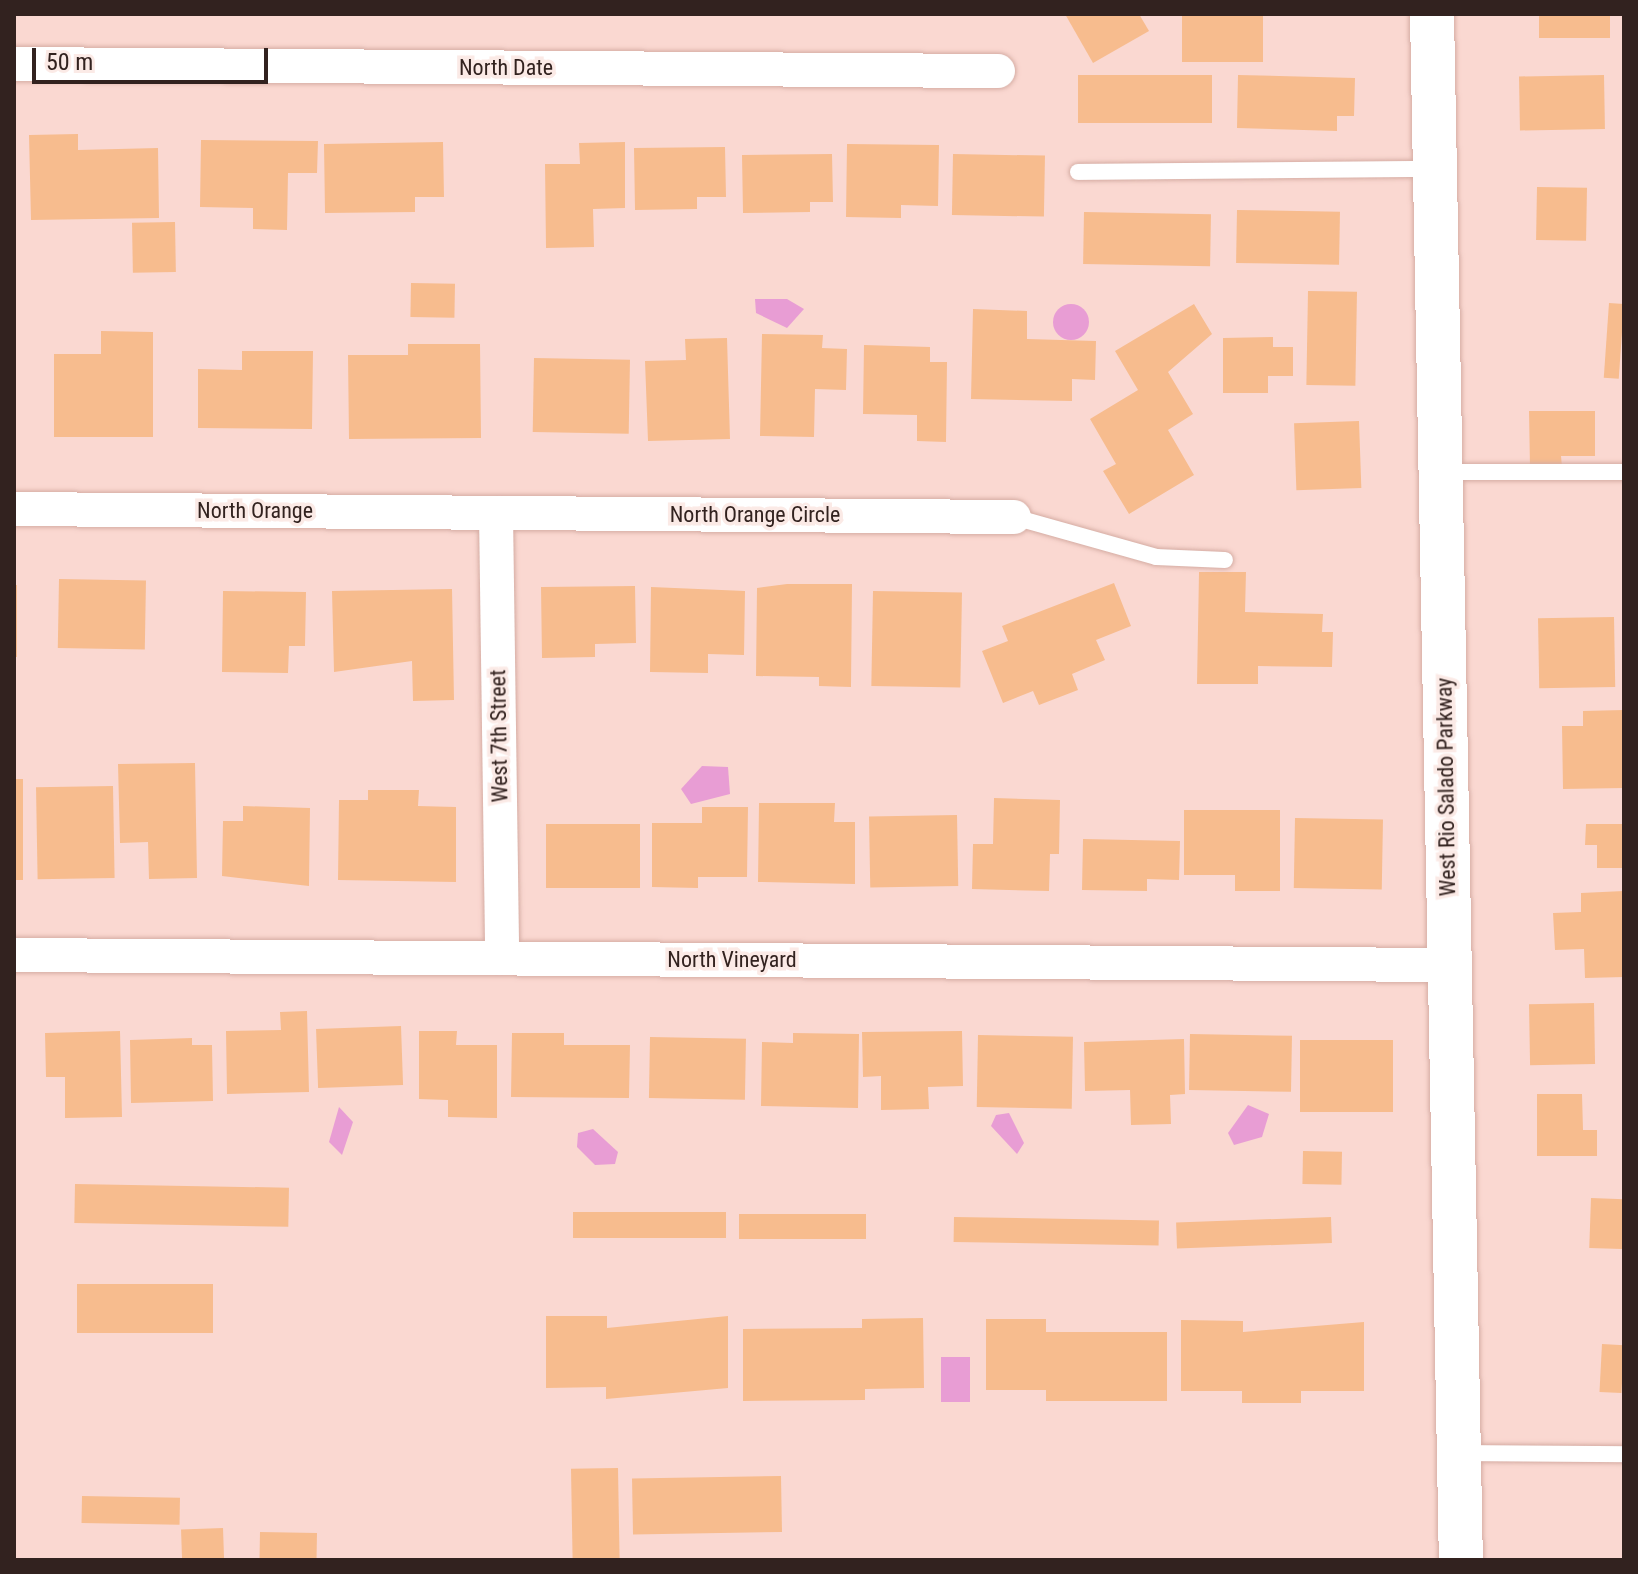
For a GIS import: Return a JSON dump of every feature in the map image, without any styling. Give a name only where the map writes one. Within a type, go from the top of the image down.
[{"type":"main road","name":"West Rio Salado Parkway","points":[[1432,14],[1456,1453],[1461,1560]]},
{"type":"street","name":"North Date","points":[[14,64],[998,71]]},
{"type":"street","name":"North Orange","points":[[14,509],[496,513]]},
{"type":"street","name":"North Orange Circle","points":[[496,513],[1014,517]]},
{"type":"street","name":"West 7th Street","points":[[496,513],[502,958]]},
{"type":"street","name":"North Vineyard","points":[[14,955],[1449,965]]},
{"type":"lane","points":[[1078,172],[1435,169]]},
{"type":"lane","points":[[1441,472],[1624,472]]},
{"type":"lane","points":[[1014,517],[1156,557],[1225,560]]},
{"type":"lane","points":[[1456,1453],[1624,1454]]},
{"type":"shaded area","points":[[755,299],[787,299],[804,309],[787,328],[756,313]]},
{"type":"shaded area","points":[[1071,304],[1084,309],[1089,322],[1084,335],[1071,340],[1058,335],[1053,322],[1058,309]]},
{"type":"shaded area","points":[[702,766],[728,767],[730,794],[691,804],[681,789]]},
{"type":"shaded area","points":[[1248,1105],[1269,1114],[1262,1137],[1234,1145],[1228,1133]]},
{"type":"shaded area","points":[[339,1107],[353,1122],[342,1155],[329,1142]]},
{"type":"shaded area","points":[[1009,1113],[1024,1143],[1017,1154],[991,1126],[996,1115]]},
{"type":"shaded area","points":[[593,1129],[618,1152],[615,1164],[595,1165],[577,1147],[578,1133]]},
{"type":"shaded area","points":[[941,1357],[970,1357],[970,1402],[941,1402]]},
{"type":"building","points":[[1065,14],[1139,14],[1149,31],[1093,63]]},
{"type":"building","points":[[1182,14],[1263,14],[1263,62],[1182,62]]},
{"type":"building","points":[[1539,14],[1610,14],[1610,38],[1539,38]]},
{"type":"building","points":[[1078,75],[1212,75],[1212,123],[1078,123]]},
{"type":"building","points":[[1238,75],[1355,78],[1354,116],[1337,116],[1337,131],[1237,128]]},
{"type":"building","points":[[1604,75],[1605,129],[1520,130],[1519,76]]},
{"type":"building","points":[[78,134],[78,150],[158,148],[159,218],[31,220],[29,135]]},
{"type":"building","points":[[201,140],[318,141],[317,173],[288,173],[287,230],[253,229],[253,208],[200,207]]},
{"type":"building","points":[[443,142],[444,197],[415,197],[415,212],[325,213],[324,144]]},
{"type":"building","points":[[625,142],[625,208],[593,209],[594,247],[546,248],[545,164],[580,164],[579,143]]},
{"type":"building","points":[[847,144],[939,145],[938,206],[901,205],[901,218],[846,217]]},
{"type":"building","points":[[725,147],[726,197],[697,197],[697,209],[635,210],[634,148]]},
{"type":"building","points":[[832,154],[833,202],[810,202],[810,212],[743,213],[742,155]]},
{"type":"building","points":[[953,154],[1045,156],[1044,217],[952,215]]},
{"type":"building","points":[[1537,187],[1587,188],[1586,241],[1536,240]]},
{"type":"building","points":[[1237,210],[1340,212],[1339,265],[1236,263]]},
{"type":"building","points":[[1084,212],[1211,214],[1210,266],[1083,264]]},
{"type":"building","points":[[175,222],[176,272],[133,273],[132,223]]},
{"type":"building","points":[[411,283],[455,284],[454,318],[410,317]]},
{"type":"building","points":[[1308,291],[1357,292],[1355,386],[1306,385]]},
{"type":"building","points":[[1609,303],[1624,304],[1619,379],[1604,378]]},
{"type":"building","points":[[1194,304],[1212,334],[1168,372],[1193,414],[1168,430],[1194,475],[1129,514],[1103,471],[1116,464],[1090,419],[1138,390],[1115,351]]},
{"type":"building","points":[[973,309],[1027,311],[1027,339],[1096,341],[1095,380],[1072,379],[1072,401],[971,399]]},
{"type":"building","points":[[101,331],[153,332],[153,437],[54,437],[54,354],[101,354]]},
{"type":"building","points":[[762,334],[823,335],[822,348],[847,349],[846,390],[815,389],[814,437],[760,436]]},
{"type":"building","points":[[1273,337],[1273,347],[1293,347],[1293,376],[1268,376],[1268,393],[1223,393],[1223,338]]},
{"type":"building","points":[[727,338],[730,439],[648,441],[645,361],[686,360],[685,339]]},
{"type":"building","points":[[408,344],[480,344],[481,438],[349,439],[348,355],[408,355]]},
{"type":"building","points":[[864,345],[930,347],[930,362],[947,362],[946,442],[917,441],[917,415],[863,414]]},
{"type":"building","points":[[242,351],[313,351],[312,429],[198,428],[198,369],[242,370]]},
{"type":"building","points":[[534,358],[630,360],[629,434],[533,432]]},
{"type":"building","points":[[1529,411],[1595,411],[1595,456],[1561,456],[1562,467],[1530,468]]},
{"type":"building","points":[[1359,421],[1361,488],[1296,490],[1294,423]]},
{"type":"building","points":[[1199,572],[1246,572],[1245,612],[1323,614],[1322,632],[1333,632],[1332,667],[1258,666],[1258,684],[1197,684]]},
{"type":"building","points":[[59,579],[146,581],[145,650],[58,648]]},
{"type":"building","points":[[1114,583],[1131,626],[1096,640],[1105,660],[1072,674],[1078,690],[1039,705],[1033,691],[1003,703],[982,651],[1008,641],[1002,626]]},
{"type":"building","points":[[787,584],[852,584],[851,687],[819,686],[819,677],[756,676],[757,588]]},
{"type":"building","points":[[14,585],[17,585],[17,657],[14,657]]},
{"type":"building","points":[[635,586],[636,643],[595,644],[595,657],[542,658],[541,587]]},
{"type":"building","points":[[651,587],[745,591],[744,655],[708,654],[708,673],[650,672]]},
{"type":"building","points":[[452,589],[454,700],[413,701],[412,661],[334,672],[332,591]]},
{"type":"building","points":[[223,591],[306,592],[305,646],[289,646],[288,673],[222,672]]},
{"type":"building","points":[[873,591],[962,593],[960,688],[871,686]]},
{"type":"building","points":[[1614,617],[1615,687],[1539,688],[1538,618]]},
{"type":"building","points":[[1624,710],[1624,788],[1563,789],[1562,726],[1583,726],[1583,711]]},
{"type":"building","points":[[195,763],[197,878],[149,879],[148,842],[120,843],[118,764]]},
{"type":"building","points":[[14,779],[23,779],[23,880],[14,880]]},
{"type":"building","points":[[113,786],[115,878],[38,879],[36,787]]},
{"type":"building","points":[[368,790],[419,790],[418,806],[456,807],[456,882],[338,880],[339,800],[368,800]]},
{"type":"building","points":[[994,798],[1060,800],[1059,854],[1050,854],[1049,891],[972,889],[973,844],[993,844]]},
{"type":"building","points":[[759,803],[835,803],[834,822],[855,822],[855,884],[758,882]]},
{"type":"building","points":[[243,806],[310,808],[309,886],[222,876],[223,821],[243,821]]},
{"type":"building","points":[[702,807],[748,807],[747,877],[698,877],[698,888],[652,887],[652,823],[702,823]]},
{"type":"building","points":[[1184,810],[1280,810],[1280,891],[1235,891],[1235,875],[1184,875]]},
{"type":"building","points":[[957,815],[958,886],[870,888],[869,817]]},
{"type":"building","points":[[1295,818],[1383,820],[1382,890],[1294,888]]},
{"type":"building","points":[[546,824],[640,824],[640,888],[546,888]]},
{"type":"building","points":[[1586,824],[1624,824],[1624,868],[1597,868],[1597,845],[1585,845]]},
{"type":"building","points":[[1083,839],[1180,841],[1179,880],[1147,879],[1147,891],[1082,890]]},
{"type":"building","points":[[1624,891],[1624,977],[1585,978],[1584,949],[1555,950],[1553,913],[1581,912],[1581,893]]},
{"type":"building","points":[[1594,1003],[1595,1064],[1530,1065],[1529,1004]]},
{"type":"building","points":[[307,1011],[309,1092],[227,1094],[226,1031],[281,1030],[280,1012]]},
{"type":"building","points":[[401,1026],[403,1085],[318,1088],[316,1029]]},
{"type":"building","points":[[120,1031],[122,1117],[65,1118],[65,1077],[46,1077],[45,1033]]},
{"type":"building","points":[[419,1031],[457,1031],[456,1045],[497,1045],[497,1118],[448,1117],[448,1100],[419,1099]]},
{"type":"building","points":[[962,1031],[963,1086],[928,1087],[929,1109],[881,1110],[881,1076],[863,1077],[862,1032]]},
{"type":"building","points":[[512,1033],[564,1033],[564,1045],[630,1045],[629,1098],[511,1097]]},
{"type":"building","points":[[793,1033],[859,1034],[858,1108],[761,1106],[762,1042],[793,1043]]},
{"type":"building","points":[[1190,1034],[1292,1036],[1291,1092],[1189,1090]]},
{"type":"building","points":[[978,1035],[1073,1037],[1072,1109],[977,1107]]},
{"type":"building","points":[[650,1037],[746,1039],[745,1100],[649,1098]]},
{"type":"building","points":[[192,1038],[192,1045],[212,1045],[213,1101],[131,1103],[130,1040]]},
{"type":"building","points":[[1184,1039],[1185,1094],[1170,1095],[1171,1124],[1131,1125],[1130,1090],[1085,1091],[1084,1042]]},
{"type":"building","points":[[1300,1040],[1393,1040],[1393,1112],[1300,1112]]},
{"type":"building","points":[[1537,1094],[1582,1094],[1583,1130],[1597,1130],[1597,1156],[1537,1156]]},
{"type":"building","points":[[1303,1151],[1342,1152],[1341,1185],[1302,1184]]},
{"type":"building","points":[[75,1184],[289,1188],[288,1227],[74,1223]]},
{"type":"building","points":[[1591,1198],[1624,1199],[1622,1249],[1589,1248]]},
{"type":"building","points":[[573,1212],[726,1212],[726,1238],[573,1238]]},
{"type":"building","points":[[739,1214],[866,1214],[866,1239],[739,1239]]},
{"type":"building","points":[[954,1217],[1159,1221],[1159,1246],[954,1242]]},
{"type":"building","points":[[1331,1217],[1332,1243],[1177,1248],[1176,1222]]},
{"type":"building","points":[[77,1284],[213,1284],[213,1333],[77,1333]]},
{"type":"building","points":[[546,1316],[607,1316],[607,1328],[728,1316],[728,1388],[606,1399],[606,1387],[546,1388]]},
{"type":"building","points":[[923,1318],[924,1388],[865,1389],[865,1400],[743,1401],[743,1329],[862,1328],[862,1319]]},
{"type":"building","points":[[986,1319],[1046,1319],[1046,1332],[1167,1332],[1167,1401],[1046,1401],[1046,1390],[986,1390]]},
{"type":"building","points":[[1181,1320],[1243,1321],[1243,1332],[1364,1322],[1364,1391],[1301,1391],[1301,1403],[1242,1403],[1242,1391],[1181,1391]]},
{"type":"building","points":[[1602,1344],[1624,1345],[1621,1393],[1599,1392]]},
{"type":"building","points":[[618,1468],[620,1560],[573,1560],[571,1469]]},
{"type":"building","points":[[781,1476],[782,1532],[633,1535],[632,1479]]},
{"type":"building","points":[[82,1496],[180,1498],[180,1525],[82,1523]]},
{"type":"building","points":[[223,1528],[224,1560],[182,1560],[181,1529]]},
{"type":"building","points":[[260,1532],[317,1533],[317,1560],[260,1560]]}]
